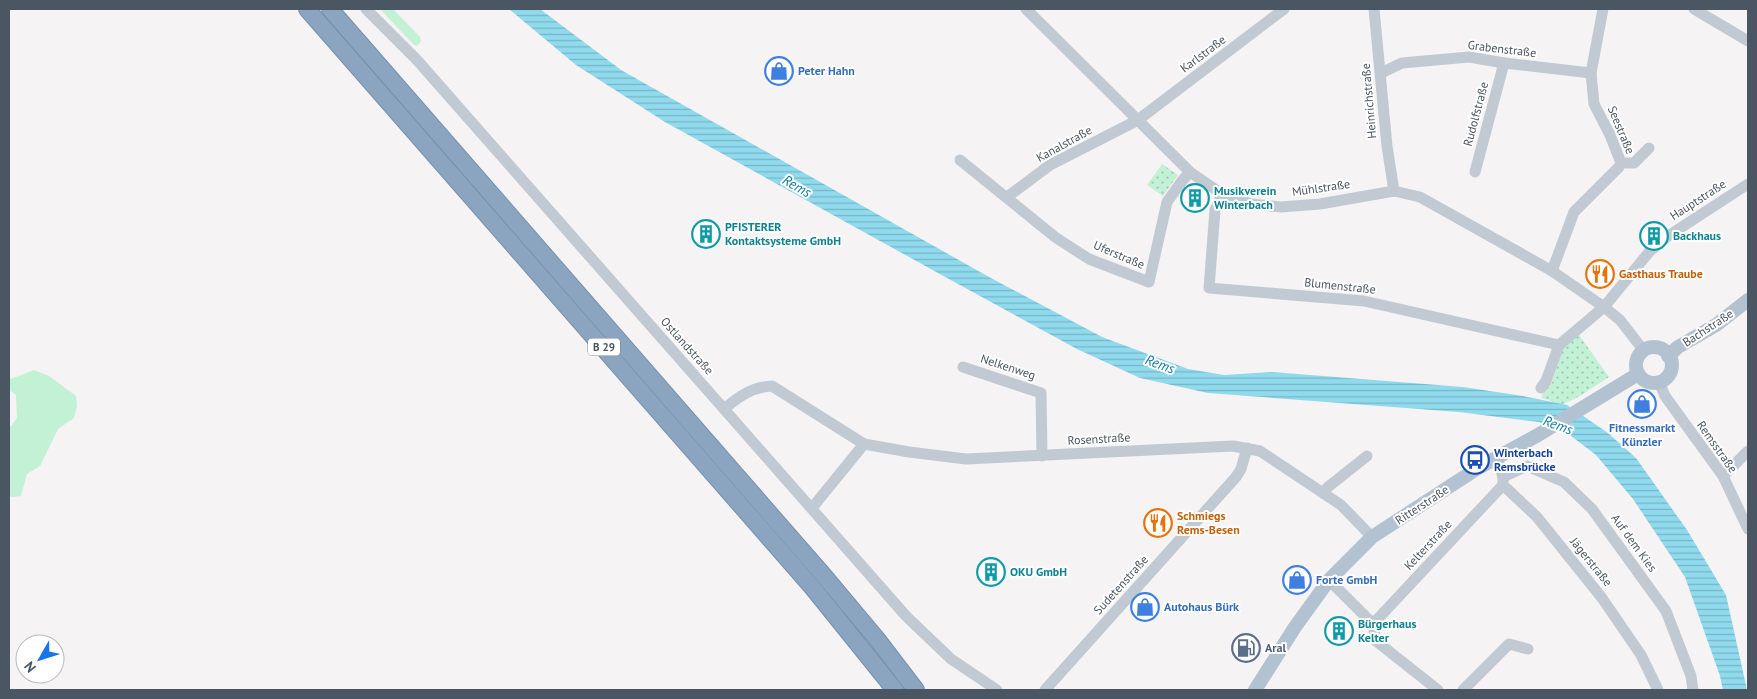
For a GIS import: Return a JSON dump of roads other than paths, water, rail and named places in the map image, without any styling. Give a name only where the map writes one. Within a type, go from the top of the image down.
[{"type":"highway","name":"B 29","points":[[307,9],[812,587],[895,690]]},
{"type":"highway","name":"B 29","points":[[330,9],[825,577],[916,690]]},
{"type":"main road","name":"Bachstraße","points":[[1668,356],[1678,347],[1716,325],[1748,300]]},
{"type":"main road","points":[[1649,348],[1660,349],[1668,356],[1671,366],[1664,380],[1648,382],[1638,374],[1637,359],[1649,348]]},
{"type":"main road","name":"Ritterstraße","points":[[1256,690],[1295,627],[1329,580],[1372,537],[1497,458],[1638,374]]},
{"type":"street","name":"Ostlandstraße","points":[[366,9],[417,60],[630,304],[725,408],[920,630],[951,659],[997,690]]},
{"type":"street","name":"Mühlstraße","points":[[1026,9],[1190,172],[1222,194],[1251,204],[1281,207],[1320,204],[1394,191],[1420,197],[1552,271],[1604,307]]},
{"type":"street","name":"Karlstraße","points":[[1138,120],[1284,9]]},
{"type":"street","name":"Heinrichstraße","points":[[1374,9],[1387,146],[1394,191]]},
{"type":"street","name":"Seestraße","points":[[1552,271],[1574,212],[1621,163],[1610,135],[1594,104],[1591,73],[1603,9]]},
{"type":"street","points":[[1694,9],[1748,41]]},
{"type":"street","name":"Grabenstraße","points":[[1381,73],[1402,64],[1469,57],[1591,73]]},
{"type":"street","name":"Rudolfstraße","points":[[1475,172],[1504,63]]},
{"type":"street","name":"Kanalstraße","points":[[1007,197],[1050,165],[1138,120]]},
{"type":"street","points":[[1621,163],[1634,163],[1649,148]]},
{"type":"street","name":"Uferstraße","points":[[960,160],[1055,236],[1089,258],[1149,282],[1167,202],[1190,172]]},
{"type":"street","name":"Hauptstraße","points":[[1560,345],[1604,307],[1650,251],[1668,236],[1748,184]]},
{"type":"street","name":"Blumenstraße","points":[[1222,194],[1216,210],[1209,288],[1364,301],[1560,345]]},
{"type":"street","points":[[1604,307],[1620,320],[1644,351]]},
{"type":"street","points":[[1541,388],[1546,382],[1560,345]]},
{"type":"street","name":"Nelkenweg","points":[[963,367],[1041,393],[1042,456]]},
{"type":"street","name":"Remsstraße","points":[[1659,382],[1665,396],[1723,476],[1748,530]]},
{"type":"street","name":"Rosenstraße","points":[[725,408],[740,395],[750,390],[760,386],[772,386],[864,444],[966,459],[1233,446],[1247,448],[1260,451],[1341,505],[1372,537]]},
{"type":"street","points":[[812,508],[864,444]]},
{"type":"street","name":"Sudetenstraße","points":[[1045,690],[1236,477],[1242,469],[1247,448]]},
{"type":"street","points":[[1723,476],[1748,451]]},
{"type":"street","points":[[1323,493],[1367,456]]},
{"type":"street","name":"Jägerstraße","points":[[1497,458],[1503,481],[1537,517],[1602,598],[1641,655],[1658,690]]},
{"type":"street","name":"Auf dem Kies","points":[[1503,481],[1527,466],[1564,482],[1592,509],[1666,610],[1691,676],[1694,690]]},
{"type":"street","name":"Kelterstraße","points":[[1373,624],[1503,481]]},
{"type":"street","points":[[1329,580],[1373,624],[1376,641],[1433,689]]},
{"type":"street","points":[[1463,690],[1509,644],[1528,649]]},
{"type":"water","name":"Rems","points":[[509,9],[540,9],[621,70],[989,277],[1102,337],[1188,369],[1224,375],[1272,372],[1463,387],[1567,405],[1608,433],[1636,458],[1687,530],[1726,595],[1747,690],[1723,690],[1720,676],[1685,577],[1633,499],[1596,455],[1566,432],[1539,422],[1459,412],[1208,393],[1140,378],[1077,349],[665,122],[576,65]]},
{"type":"place","name":"Peter Hahn","points":[[779,71]]},
{"type":"place","name":"Musikverein Winterbach","points":[[1195,198]]},
{"type":"place","name":"PFISTERER Kontaktsysteme GmbH","points":[[706,234]]},
{"type":"place","name":"Backhaus","points":[[1654,236]]},
{"type":"place","name":"Gasthaus Traube","points":[[1600,274]]},
{"type":"place","name":"Fitnessmarkt Künzler","points":[[1642,404]]},
{"type":"place","name":"Winterbach Remsbrücke","points":[[1475,460]]},
{"type":"place","name":"Schmiegs Rems-Besen","points":[[1158,523]]},
{"type":"place","name":"OKU GmbH","points":[[991,572]]},
{"type":"place","name":"Forte GmbH","points":[[1297,580]]},
{"type":"place","name":"Autohaus Bürk","points":[[1145,607]]},
{"type":"place","name":"Bürgerhaus Kelter","points":[[1339,631]]},
{"type":"place","name":"Aral","points":[[1246,648]]}]
